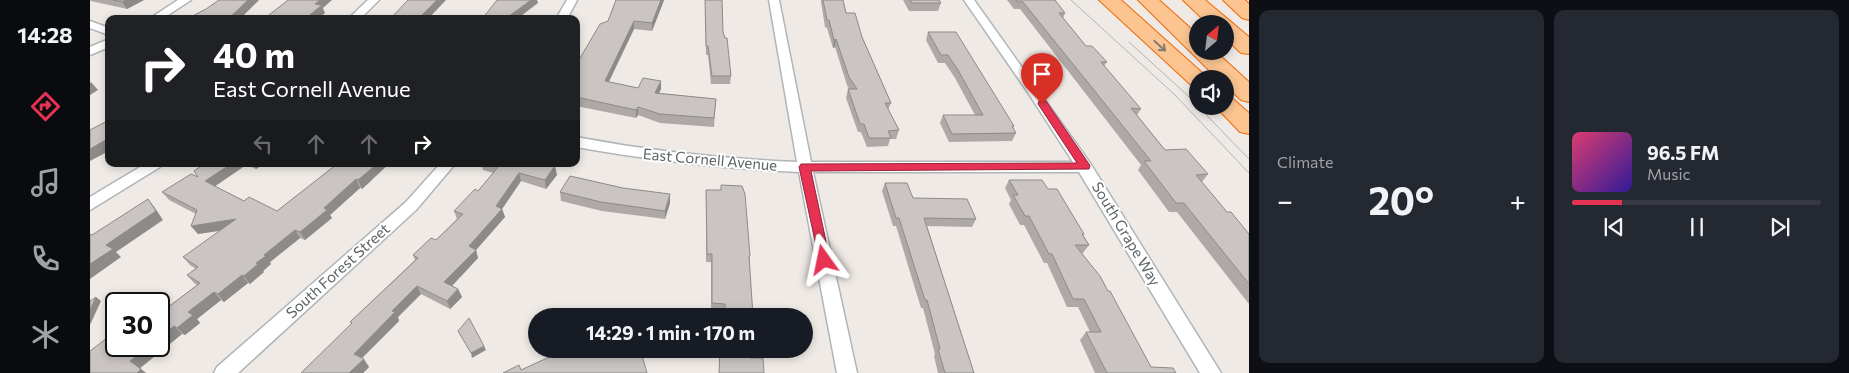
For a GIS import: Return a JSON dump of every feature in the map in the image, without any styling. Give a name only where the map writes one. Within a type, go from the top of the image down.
[{"type":"highway","points":[[1109,0],[1189,71]]},
{"type":"highway","points":[[1148,0],[1189,39]]},
{"type":"highway","points":[[1193,0],[1210,15]]},
{"type":"highway","points":[[1233,0],[1249,14]]},
{"type":"highway","points":[[1234,35],[1249,48]]},
{"type":"highway","points":[[1212,60],[1249,95]]},
{"type":"highway","points":[[1234,112],[1249,126]]},
{"type":"street","points":[[161,15],[186,0]]},
{"type":"street","points":[[358,15],[374,0]]},
{"type":"street","points":[[563,15],[572,0]]},
{"type":"street","points":[[774,0],[805,167],[847,373]]},
{"type":"street","name":"South Grape Way","points":[[969,0],[1011,56],[1085,166],[1211,373]]},
{"type":"street","points":[[90,24],[105,30]]},
{"type":"street","points":[[90,51],[105,44]]},
{"type":"street","name":"East Cornell Avenue","points":[[580,143],[698,162],[805,167],[1085,166]]},
{"type":"street","points":[[90,204],[151,167]]},
{"type":"street","name":"South Forest Street","points":[[224,373],[411,206],[445,167]]},
{"type":"building","points":[[219,0],[248,0],[232,15],[195,15]]},
{"type":"building","points":[[288,0],[320,0],[315,4],[322,5],[310,15],[269,15]]},
{"type":"building","points":[[408,0],[437,0],[422,15],[394,15]]},
{"type":"building","points":[[497,0],[531,0],[510,15],[485,15]]},
{"type":"building","points":[[616,0],[661,0],[652,23],[634,21],[605,81],[638,88],[643,78],[661,81],[655,93],[716,99],[714,118],[660,114],[638,107],[636,110],[580,98],[580,58],[600,24],[608,21]]},
{"type":"building","points":[[705,0],[722,0],[723,32],[725,38],[727,38],[731,76],[712,76],[708,46],[706,46]]},
{"type":"building","points":[[823,0],[843,0],[846,13],[855,13],[862,37],[891,103],[885,103],[899,130],[888,131],[891,138],[869,138],[864,124],[860,124],[848,89],[857,89],[849,77],[836,39],[834,40]]},
{"type":"building","points":[[910,0],[939,0],[941,3],[912,3]]},
{"type":"building","points":[[1016,0],[1055,0],[1065,13],[1059,13],[1086,46],[1092,46],[1107,62],[1101,62],[1141,109],[1131,108],[1165,150],[1186,149],[1208,174],[1196,175],[1227,212],[1231,212],[1249,234],[1249,284],[1184,203],[1176,203],[1144,161],[1151,161],[1023,2],[1017,2]]},
{"type":"building","points":[[928,32],[956,32],[1014,126],[1012,126],[1016,133],[952,134],[943,115],[983,115],[958,70],[948,55],[941,55]]},
{"type":"building","points":[[105,122],[105,140],[90,149],[90,130]]},
{"type":"building","points":[[200,167],[226,167],[205,181],[244,201],[249,197],[277,211],[333,167],[373,167],[358,180],[356,179],[324,208],[327,210],[300,232],[295,230],[264,255],[266,256],[256,263],[258,264],[244,276],[242,275],[218,294],[214,292],[188,312],[193,315],[177,328],[174,326],[170,329],[170,306],[200,283],[187,275],[198,267],[183,257],[236,219],[191,226],[197,210],[162,192],[191,174],[198,177],[194,171]]},
{"type":"building","points":[[498,167],[554,167],[545,180],[519,173],[496,206],[502,209],[469,246],[476,250],[444,282],[458,289],[447,301],[417,286],[392,311],[395,312],[354,354],[364,359],[349,373],[301,373],[352,323],[350,322],[418,258],[413,255],[431,238],[436,240],[463,214],[454,211],[475,189],[478,191]]},
{"type":"building","points":[[570,176],[623,188],[670,194],[665,211],[601,202],[560,192]]},
{"type":"building","points":[[1009,180],[1042,180],[1048,189],[1057,189],[1089,245],[1075,245],[1100,276],[1108,291],[1110,291],[1151,367],[1173,368],[1176,373],[1107,373],[1086,332],[1101,332],[1084,299],[1073,299],[1052,254],[1049,254],[1029,216],[1025,216],[1013,195],[1018,195]]},
{"type":"building","points":[[885,183],[907,183],[913,198],[967,199],[976,219],[924,218],[974,373],[945,373],[927,300],[925,300],[899,218],[896,218]]},
{"type":"building","points":[[721,185],[742,186],[745,194],[752,308],[725,308],[725,304],[712,303],[712,254],[707,254],[706,190],[721,190]]},
{"type":"building","points":[[148,199],[156,211],[106,245],[113,249],[90,264],[90,234],[92,235]]},
{"type":"building","points":[[96,297],[90,310],[90,301]]},
{"type":"building","points":[[469,318],[484,346],[471,353],[458,331]]},
{"type":"building","points":[[105,340],[105,357],[135,357],[130,361],[141,369],[137,373],[90,373],[90,351]]},
{"type":"building","points":[[547,358],[643,358],[647,373],[503,373],[519,365],[521,370]]},
{"type":"building","points":[[720,358],[763,358],[764,373],[719,373]]},
{"type":"tram line","points":[[1071,0],[1175,95],[1249,173]]},
{"type":"tram line","points":[[1129,42],[1186,94],[1249,159]]},
{"type":"route","points":[[824,260],[805,167],[1085,166],[1042,104]]}]
